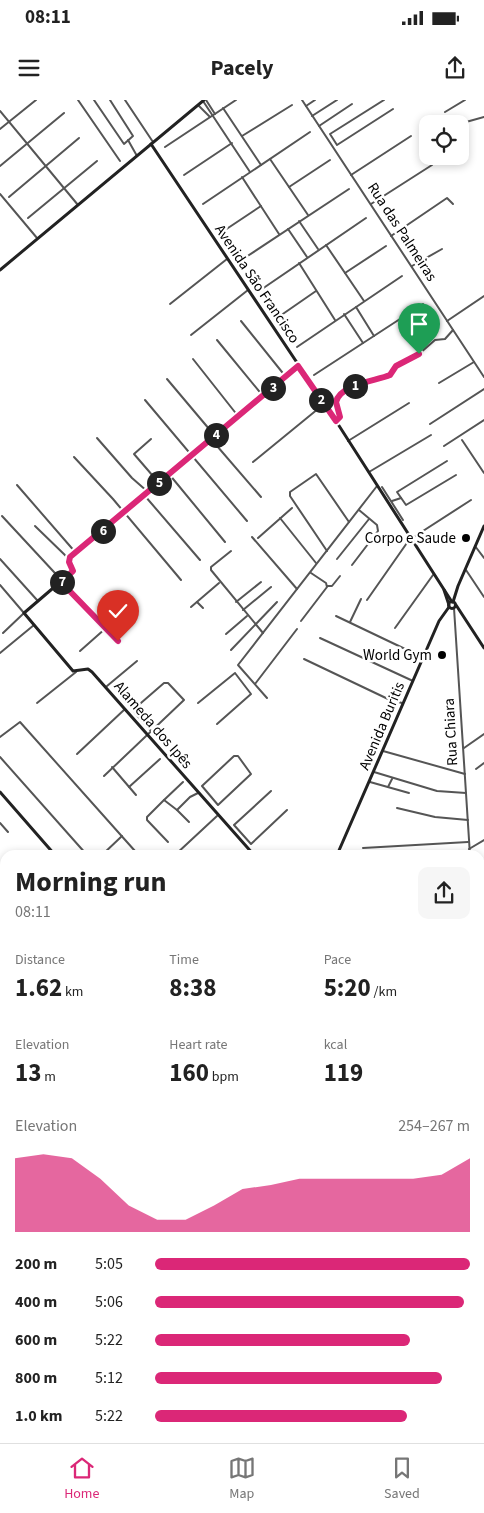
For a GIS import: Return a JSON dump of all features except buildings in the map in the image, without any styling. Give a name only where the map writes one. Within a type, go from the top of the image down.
[{"type":"street","points":[[0,129],[36,100]]},
{"type":"street","points":[[78,100],[120,161]]},
{"type":"street","points":[[94,100],[124,144],[132,134],[110,100]]},
{"type":"street","points":[[125,100],[152,143]]},
{"type":"street","points":[[165,147],[236,100]]},
{"type":"street","name":"Rua das Palmeiras","points":[[302,100],[484,377]]},
{"type":"street","points":[[306,106],[315,100]]},
{"type":"street","points":[[312,116],[337,100]]},
{"type":"street","points":[[384,100],[330,134],[337,145],[393,109]]},
{"type":"street","points":[[445,112],[465,100]]},
{"type":"street","points":[[206,101],[214,114]]},
{"type":"street","points":[[0,269],[198,105],[206,101]]},
{"type":"street","points":[[206,101],[250,172]]},
{"type":"street","points":[[319,126],[352,104]]},
{"type":"street","points":[[198,105],[210,117]]},
{"type":"street","points":[[242,136],[292,105]]},
{"type":"street","points":[[223,108],[261,165]]},
{"type":"street","points":[[0,111],[78,205]]},
{"type":"street","points":[[0,166],[64,113]]},
{"type":"street","points":[[469,121],[484,117]]},
{"type":"street","points":[[203,204],[310,132]]},
{"type":"street","points":[[351,175],[411,136]]},
{"type":"street","points":[[9,197],[79,138]]},
{"type":"street","points":[[128,140],[137,156]]},
{"type":"street","points":[[329,142],[333,140]]},
{"type":"street","name":"Avenida São Francisco","points":[[152,143],[225,260],[380,486],[444,587],[452,605],[484,648]]},
{"type":"street","points":[[184,175],[232,143]]},
{"type":"street","points":[[270,159],[308,216]]},
{"type":"street","points":[[289,187],[330,160]]},
{"type":"street","points":[[28,218],[97,161]]},
{"type":"street","points":[[370,204],[432,165]]},
{"type":"street","points":[[242,177],[279,234]]},
{"type":"street","points":[[240,261],[348,189]]},
{"type":"street","points":[[0,194],[37,239]]},
{"type":"street","points":[[391,236],[447,198],[453,204]]},
{"type":"street","points":[[222,232],[261,206]]},
{"type":"street","points":[[262,289],[366,218]]},
{"type":"street","points":[[299,222],[318,250]]},
{"type":"street","points":[[288,229],[307,257]]},
{"type":"street","points":[[326,244],[364,301]]},
{"type":"street","points":[[344,273],[386,246]]},
{"type":"street","points":[[411,266],[442,249]]},
{"type":"street","points":[[170,304],[225,260]]},
{"type":"street","points":[[298,263],[336,320]]},
{"type":"street","points":[[297,347],[402,276]]},
{"type":"street","points":[[191,335],[247,290]]},
{"type":"street","points":[[277,318],[317,290]]},
{"type":"street","points":[[447,320],[484,296]]},
{"type":"street","points":[[314,375],[423,304]]},
{"type":"street","points":[[356,307],[374,336]]},
{"type":"street","points":[[344,314],[363,343]]},
{"type":"street","points":[[241,321],[286,377]]},
{"type":"street","points":[[336,421],[340,417],[336,402],[342,393],[361,383],[390,375],[396,366],[419,354],[434,341],[445,339],[453,330]]},
{"type":"street","points":[[217,340],[263,396]]},
{"type":"street","points":[[193,359],[237,414]]},
{"type":"street","points":[[439,383],[474,362]]},
{"type":"street","points":[[69,560],[213,437],[237,414],[263,396],[298,366]]},
{"type":"street","points":[[480,370],[484,366]]},
{"type":"street","points":[[168,379],[261,497]]},
{"type":"street","points":[[430,424],[484,389]]},
{"type":"street","points":[[145,400],[247,522]]},
{"type":"street","points":[[348,441],[409,403]]},
{"type":"street","points":[[254,462],[324,404]]},
{"type":"street","points":[[444,446],[484,420]]},
{"type":"street","points":[[370,472],[431,435]]},
{"type":"street","points":[[97,438],[132,478],[149,492]]},
{"type":"street","points":[[151,439],[134,454],[159,483]]},
{"type":"street","points":[[462,440],[484,473]]},
{"type":"street","points":[[74,457],[113,499],[181,580]]},
{"type":"street","points":[[448,461],[397,492],[406,505],[456,475]]},
{"type":"street","points":[[169,474],[225,542]]},
{"type":"street","points":[[327,551],[290,496],[291,491],[315,474],[349,522]]},
{"type":"street","points":[[17,485],[76,553]]},
{"type":"street","points":[[267,698],[238,665],[349,522],[380,486]]},
{"type":"street","points":[[145,496],[200,560]]},
{"type":"street","points":[[401,498],[390,502],[403,520]]},
{"type":"street","points":[[367,600],[411,537],[471,500]]},
{"type":"street","points":[[258,538],[292,508]]},
{"type":"street","points":[[352,565],[378,530],[377,525],[359,510]]},
{"type":"street","points":[[2,516],[61,582],[118,641]]},
{"type":"street","points":[[280,518],[317,564]]},
{"type":"street","points":[[337,559],[369,519]]},
{"type":"street","points":[[3,633],[73,571],[69,560],[35,526]]},
{"type":"street","name":"Avenida Buritis","points":[[339,850],[374,772],[385,752],[439,621],[452,605],[465,568],[484,526]]},
{"type":"street","points":[[252,537],[297,589]]},
{"type":"street","points":[[476,546],[484,558]]},
{"type":"street","points":[[230,551],[210,569],[263,634]]},
{"type":"street","points":[[0,559],[38,601]]},
{"type":"street","points":[[465,568],[484,597]]},
{"type":"street","points":[[310,573],[327,586],[332,586],[340,576]]},
{"type":"street","points":[[395,628],[435,573]]},
{"type":"street","points":[[236,602],[261,582]]},
{"type":"street","points":[[191,607],[220,583]]},
{"type":"street","points":[[0,585],[24,613]]},
{"type":"street","points":[[243,610],[271,586]]},
{"type":"street","points":[[301,621],[327,586]]},
{"type":"street","points":[[350,622],[362,599]]},
{"type":"street","points":[[197,602],[202,608]]},
{"type":"street","points":[[231,650],[277,602]]},
{"type":"street","name":"Rua Chiara","points":[[452,605],[470,848]]},
{"type":"street","name":"Alameda dos Ipês","points":[[24,613],[71,669],[76,672],[89,670],[106,687],[249,850]]},
{"type":"street","points":[[226,634],[248,616]]},
{"type":"street","points":[[336,616],[424,658]]},
{"type":"street","points":[[0,653],[34,624]]},
{"type":"street","points":[[80,651],[106,628]]},
{"type":"street","points":[[255,684],[297,629]]},
{"type":"street","points":[[320,638],[413,681]]},
{"type":"street","points":[[304,659],[388,699],[404,703]]},
{"type":"street","points":[[106,687],[137,661]]},
{"type":"street","points":[[198,703],[241,668]]},
{"type":"street","points":[[37,703],[76,672]]},
{"type":"street","points":[[217,724],[251,694],[235,673]]},
{"type":"street","points":[[104,776],[148,736],[152,732],[184,700],[168,683],[164,683],[134,710],[152,732]]},
{"type":"street","points":[[77,754],[125,709]]},
{"type":"street","points":[[0,737],[18,722],[22,723],[135,850]]},
{"type":"street","points":[[464,748],[484,734]]},
{"type":"street","points":[[385,752],[465,774]]},
{"type":"street","points":[[238,756],[252,774],[219,805],[209,796],[202,786],[231,759],[238,756]]},
{"type":"street","points":[[0,757],[83,850]]},
{"type":"street","points":[[129,787],[160,759]]},
{"type":"street","points":[[476,769],[484,763]]},
{"type":"street","points":[[112,767],[136,795]]},
{"type":"street","points":[[374,772],[392,779],[438,791],[466,793]]},
{"type":"street","points":[[388,787],[392,779]]},
{"type":"street","points":[[168,842],[146,818],[182,782]]},
{"type":"street","points":[[370,782],[409,793]]},
{"type":"street","points":[[0,792],[51,850]]},
{"type":"street","points":[[271,792],[234,825],[251,844],[287,810]]},
{"type":"street","points":[[177,810],[190,797],[198,793]]},
{"type":"street","points":[[204,800],[209,796]]},
{"type":"street","points":[[164,800],[189,822]]},
{"type":"street","points":[[397,808],[435,817],[468,820]]},
{"type":"street","points":[[180,850],[218,815]]},
{"type":"street","points":[[0,823],[8,832]]},
{"type":"street","points":[[239,839],[242,834]]},
{"type":"street","points":[[107,850],[122,836]]},
{"type":"street","points":[[470,848],[484,840]]},
{"type":"street","points":[[363,848],[469,842]]},
{"type":"place","name":"Corpo e Saude","points":[[466,538]]},
{"type":"place","name":"World Gym","points":[[442,655]]},
{"type":"route","points":[[118,641],[61,582],[73,571],[69,562],[70,557],[124,514],[298,366],[336,421],[340,414],[336,402],[342,393],[361,383],[390,375],[396,366],[419,354]]}]
